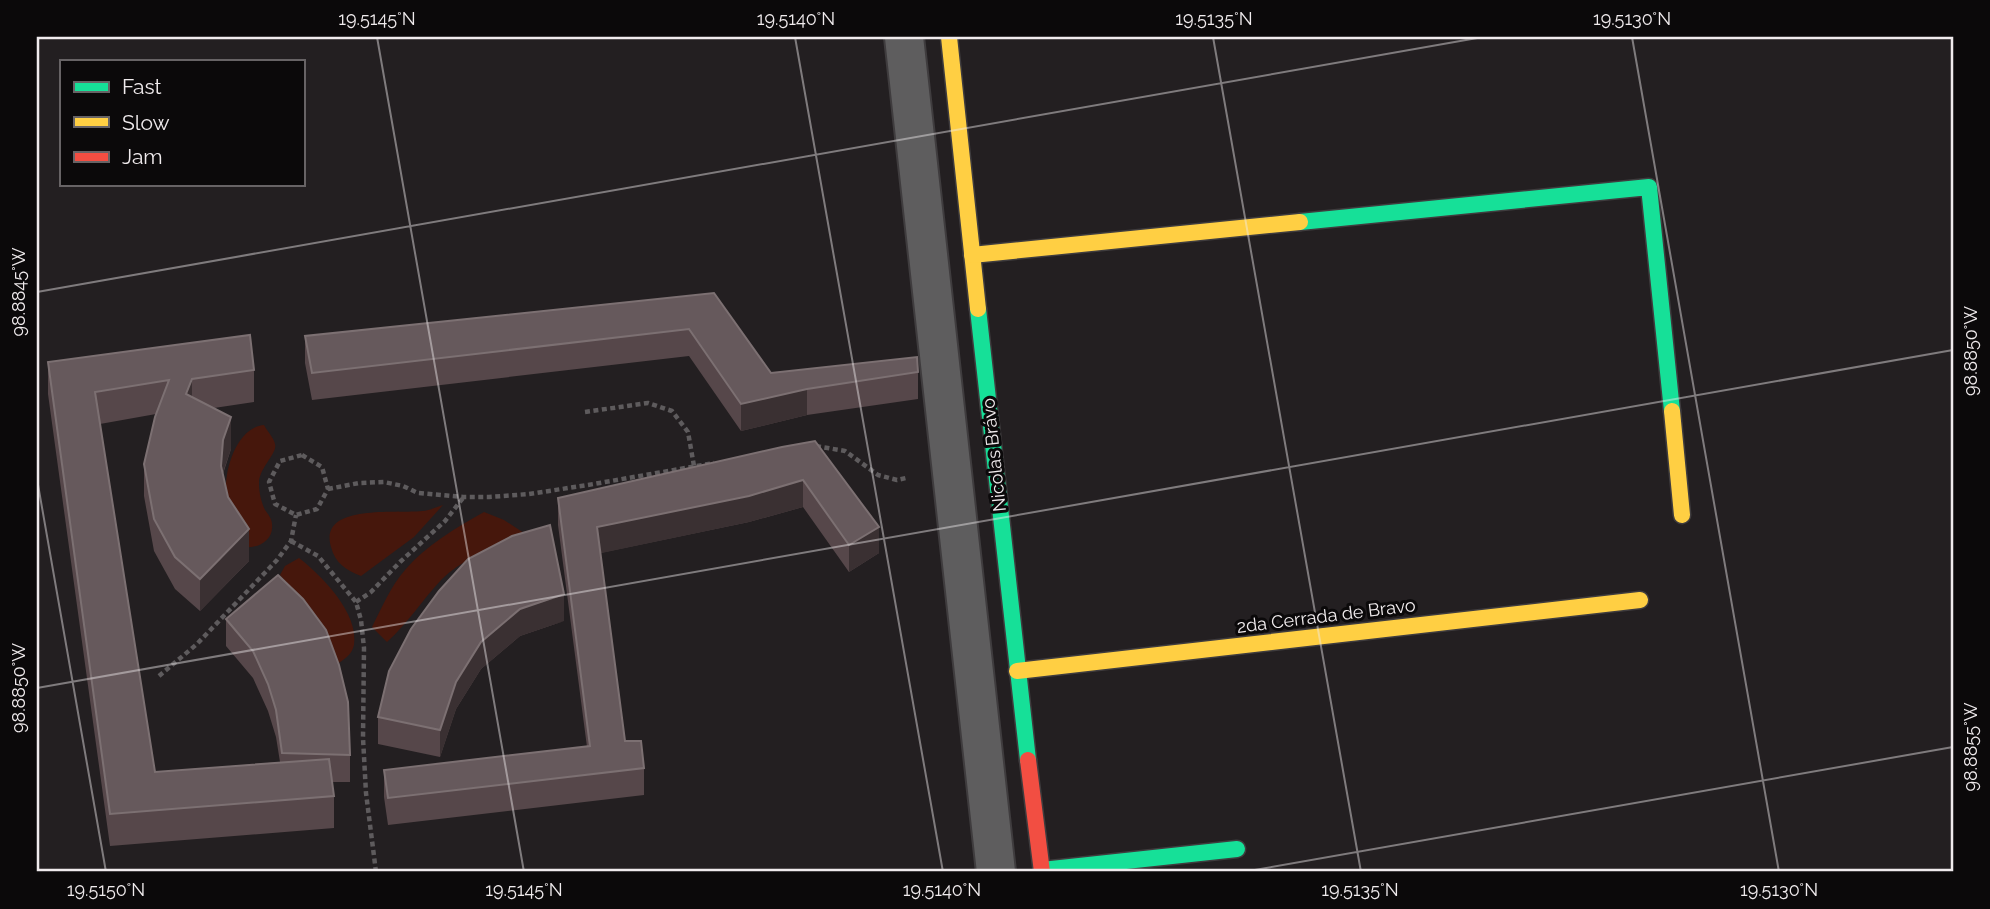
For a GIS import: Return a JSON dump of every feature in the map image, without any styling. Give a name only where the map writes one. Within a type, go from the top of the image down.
[{"type":"street","points":[[904,37],[996,872]]},
{"type":"street","name":"Nicolas Brávo","points":[[949,37],[1017,671],[1042,871]]},
{"type":"street","points":[[972,254],[1649,187],[1682,515]]},
{"type":"street","name":"2da Cerrada de Bravo","points":[[1017,671],[1640,600]]},
{"type":"street","points":[[1042,871],[1237,849]]},
{"type":"path","points":[[585,412],[648,403],[672,411],[688,432],[694,466]]},
{"type":"path","points":[[813,446],[845,451],[877,475],[897,480],[952,470]]},
{"type":"path","points":[[302,455],[322,467],[328,489],[317,509],[296,515],[275,504],[269,482],[280,461],[302,455]]},
{"type":"path","points":[[328,489],[359,483],[384,482],[418,493],[463,497],[529,494],[720,462]]},
{"type":"path","points":[[356,602],[371,592],[445,521],[463,497]]},
{"type":"path","points":[[159,676],[197,644],[277,560],[291,541],[296,515]]},
{"type":"path","points":[[291,541],[318,556],[356,602],[361,620],[364,648],[366,793],[376,872]]},
{"type":"shaded area","points":[[264,425],[275,448],[260,477],[259,490],[271,520],[272,530],[264,543],[243,547],[228,504],[226,488],[229,465],[233,453],[246,434]]},
{"type":"shaded area","points":[[443,505],[414,537],[361,576],[342,565],[333,553],[330,533],[336,523],[347,517],[379,512],[425,511]]},
{"type":"shaded area","points":[[484,512],[504,520],[524,533],[481,553],[450,572],[387,642],[372,627],[400,576],[432,545]]},
{"type":"shaded area","points":[[299,558],[328,585],[351,620],[353,649],[336,665],[292,589],[280,575],[285,566]]},
{"type":"building","points":[[714,293],[771,373],[917,357],[918,372],[807,389],[741,404],[689,329],[312,373],[305,336]]},
{"type":"building","points":[[250,335],[254,370],[192,379],[186,394],[231,417],[223,440],[221,466],[228,497],[249,529],[200,579],[175,557],[154,519],[144,464],[155,417],[169,380],[95,392],[155,772],[329,759],[334,796],[110,814],[48,362]]},
{"type":"building","points":[[815,441],[879,527],[849,545],[803,480],[749,496],[597,527],[625,741],[641,741],[644,768],[388,798],[384,770],[590,746],[558,498]]},
{"type":"building","points":[[550,525],[564,594],[520,609],[481,642],[456,682],[440,730],[378,717],[389,671],[411,629],[439,591],[468,559],[512,536]]},
{"type":"building","points":[[278,575],[303,599],[326,630],[339,665],[348,702],[350,755],[282,753],[276,710],[268,684],[253,651],[226,619]]},
{"type":"traffic: fast","points":[[1300,222],[1649,187],[1672,411]]},
{"type":"traffic: fast","points":[[978,309],[1028,760]]},
{"type":"traffic: fast","points":[[1042,870],[1237,849]]},
{"type":"traffic: slow","points":[[949,37],[978,309]]},
{"type":"traffic: slow","points":[[972,255],[1300,222]]},
{"type":"traffic: slow","points":[[1672,411],[1682,515]]},
{"type":"traffic: slow","points":[[1017,671],[1640,600]]},
{"type":"traffic: jam","points":[[1028,760],[1042,872]]}]
